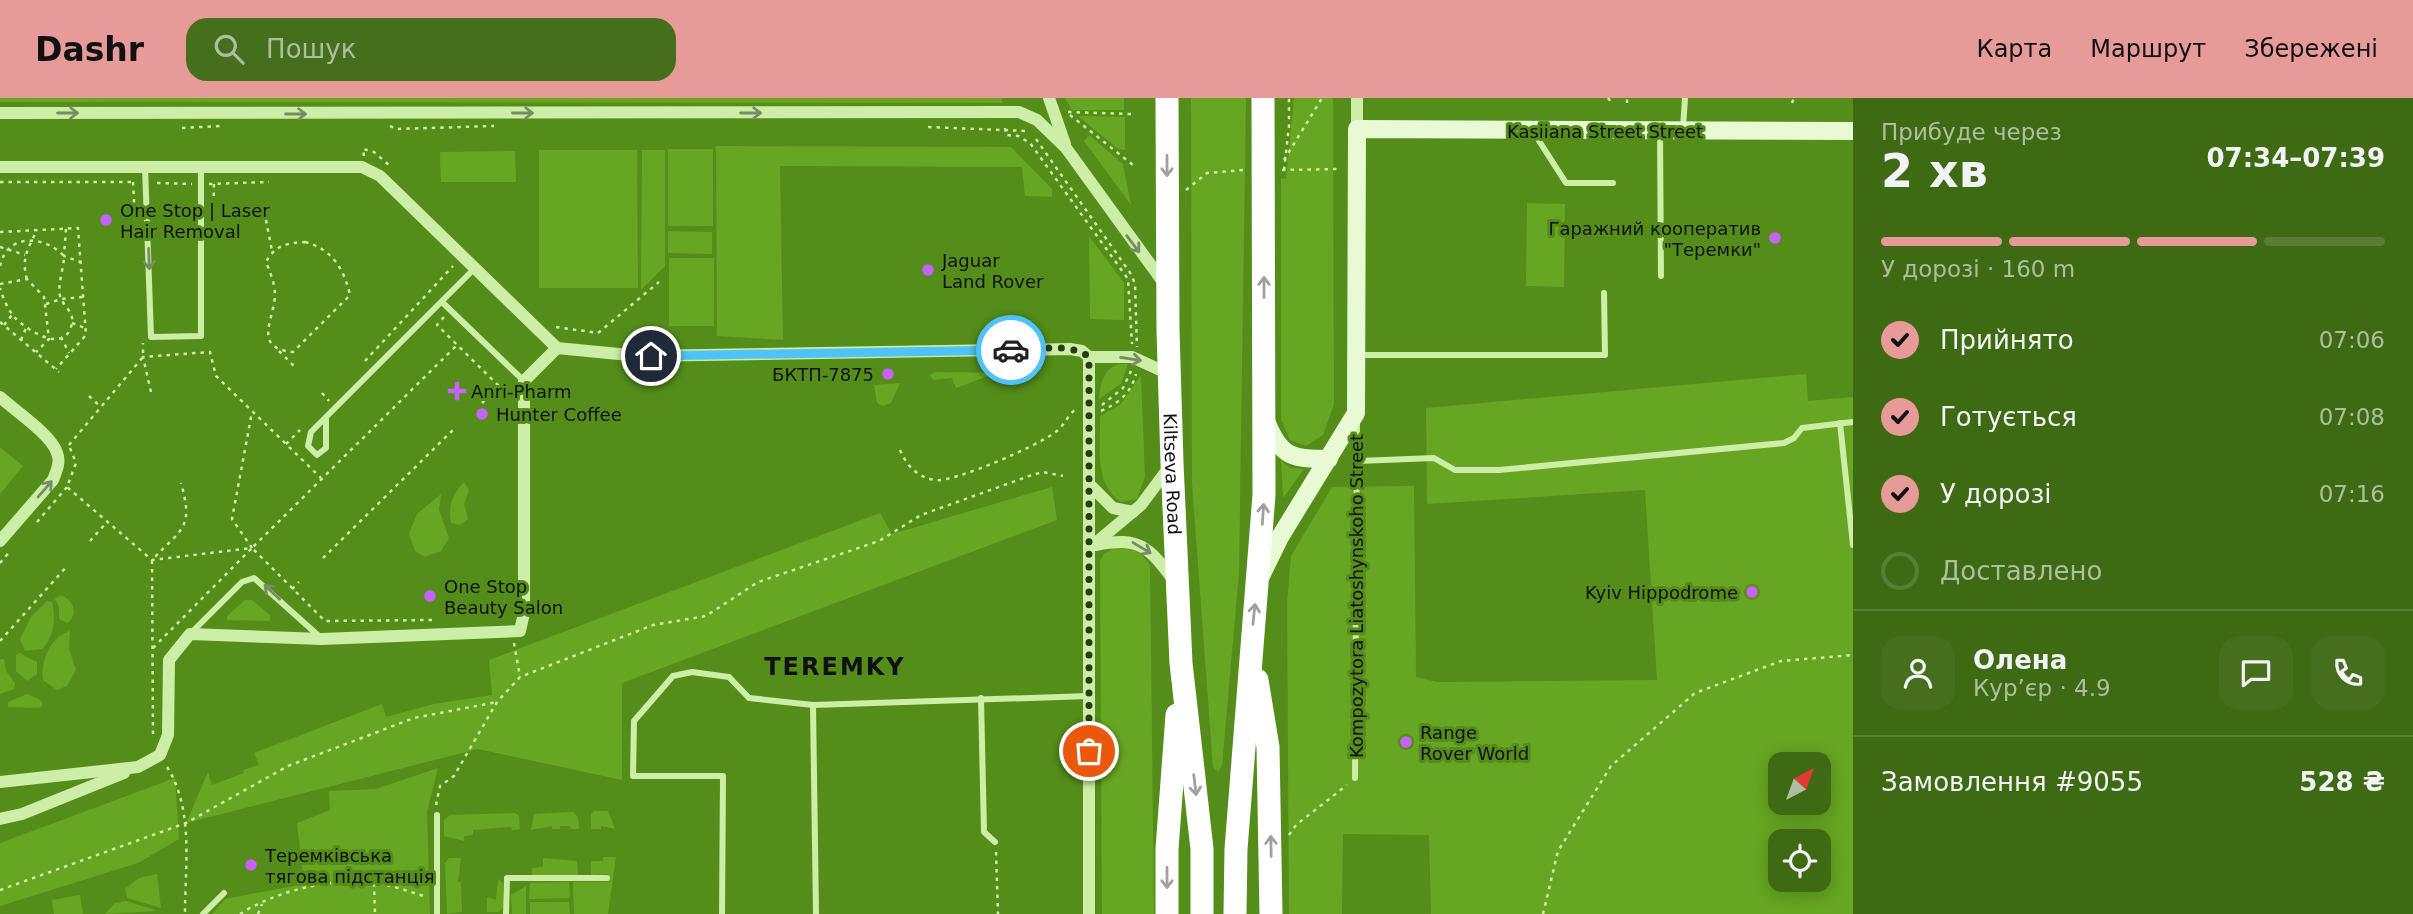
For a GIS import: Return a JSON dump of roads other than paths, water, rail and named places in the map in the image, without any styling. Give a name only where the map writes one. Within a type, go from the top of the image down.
[{"type":"highway","name":"Kiltseva Road","points":[[1167,98],[1172,463],[1181,663],[1202,849],[1202,914]]},
{"type":"highway","points":[[1235,914],[1236,849],[1264,495],[1263,98]]},
{"type":"highway","points":[[1251,645],[1268,747],[1271,914]]},
{"type":"highway","points":[[1167,914],[1167,849],[1181,663]]},
{"type":"street","points":[[1049,98],[1066,148]]},
{"type":"street","name":"Kompozytora Liatoshynskoho Street","points":[[1258,582],[1280,537],[1356,413],[1357,98]]},
{"type":"street","points":[[0,113],[1005,121],[1018,112],[1037,120],[1066,148],[1168,288]]},
{"type":"street","name":"Kasiiana Street Street","points":[[1357,129],[1853,131]]},
{"type":"street","points":[[0,167],[355,166],[373,171],[557,348],[636,356],[1070,349],[1082,351],[1089,357],[1135,358],[1169,374]]},
{"type":"street","points":[[0,819],[22,814],[138,767],[160,755],[168,735],[169,660],[190,634],[321,639],[520,631],[524,613],[524,381],[557,348]]},
{"type":"street","points":[[1089,357],[1092,546],[1089,914]]},
{"type":"street","points":[[0,397],[49,440],[58,453],[58,468],[53,480],[0,541]]},
{"type":"street","name":"Kompozytora Liatoshynskoho Street","points":[[1264,415],[1276,444],[1292,456],[1329,459]]},
{"type":"street","points":[[1092,546],[1133,512],[1157,487],[1172,463]]},
{"type":"street","points":[[1090,485],[1113,508],[1133,512]]},
{"type":"street","points":[[1092,546],[1118,540],[1133,541],[1153,554],[1178,586]]},
{"type":"street","points":[[0,782],[138,767]]},
{"type":"lane","points":[[1683,132],[1685,98]]},
{"type":"lane","points":[[1532,131],[1566,183],[1613,183]]},
{"type":"lane","points":[[1660,132],[1661,276]]},
{"type":"lane","points":[[145,167],[152,337],[201,336],[201,166]]},
{"type":"lane","points":[[326,419],[326,447],[317,455],[307,446],[308,439],[326,419],[474,269]]},
{"type":"lane","points":[[1357,355],[1605,355],[1604,293]]},
{"type":"lane","points":[[442,302],[524,381]]},
{"type":"lane","name":"Kompozytora Liatoshynskoho Street","points":[[1355,778],[1358,461],[1356,413]]},
{"type":"lane","points":[[1358,461],[1434,458],[1455,470],[1499,470],[1784,443],[1794,438],[1802,428],[1853,422]]},
{"type":"lane","points":[[1840,423],[1853,545]]},
{"type":"lane","points":[[190,634],[242,582],[254,578],[321,639]]},
{"type":"lane","points":[[722,914],[723,776],[633,776],[634,721],[673,676],[692,672],[729,677],[749,698],[813,705],[1089,696]]},
{"type":"lane","points":[[981,698],[984,832],[995,842]]},
{"type":"lane","points":[[813,705],[816,914]]},
{"type":"lane","points":[[437,815],[437,914]]},
{"type":"lane","points":[[506,914],[507,878],[607,878]]},
{"type":"lane","points":[[203,914],[224,893]]},
{"type":"place","name":"One Stop | Laser Hair Removal","points":[[106,220]]},
{"type":"place","name":"Гаражний кооператив \"Теремки\"","points":[[1775,238]]},
{"type":"place","name":"Jaguar Land Rover","points":[[928,270]]},
{"type":"place","name":"БКТП-7875","points":[[888,374]]},
{"type":"place","name":"Anri-Pharm","points":[[457,391]]},
{"type":"place","name":"Hunter Coffee","points":[[482,414]]},
{"type":"place","name":"Kyiv Hippodrome","points":[[1752,592]]},
{"type":"place","name":"One Stop Beauty Salon","points":[[430,596]]},
{"type":"place","name":"Range Rover World","points":[[1406,742]]},
{"type":"place","name":"Теремківська тягова підстанція","points":[[251,865]]},
{"type":"district","name":"TEREMKY","points":[[835,667]]}]
